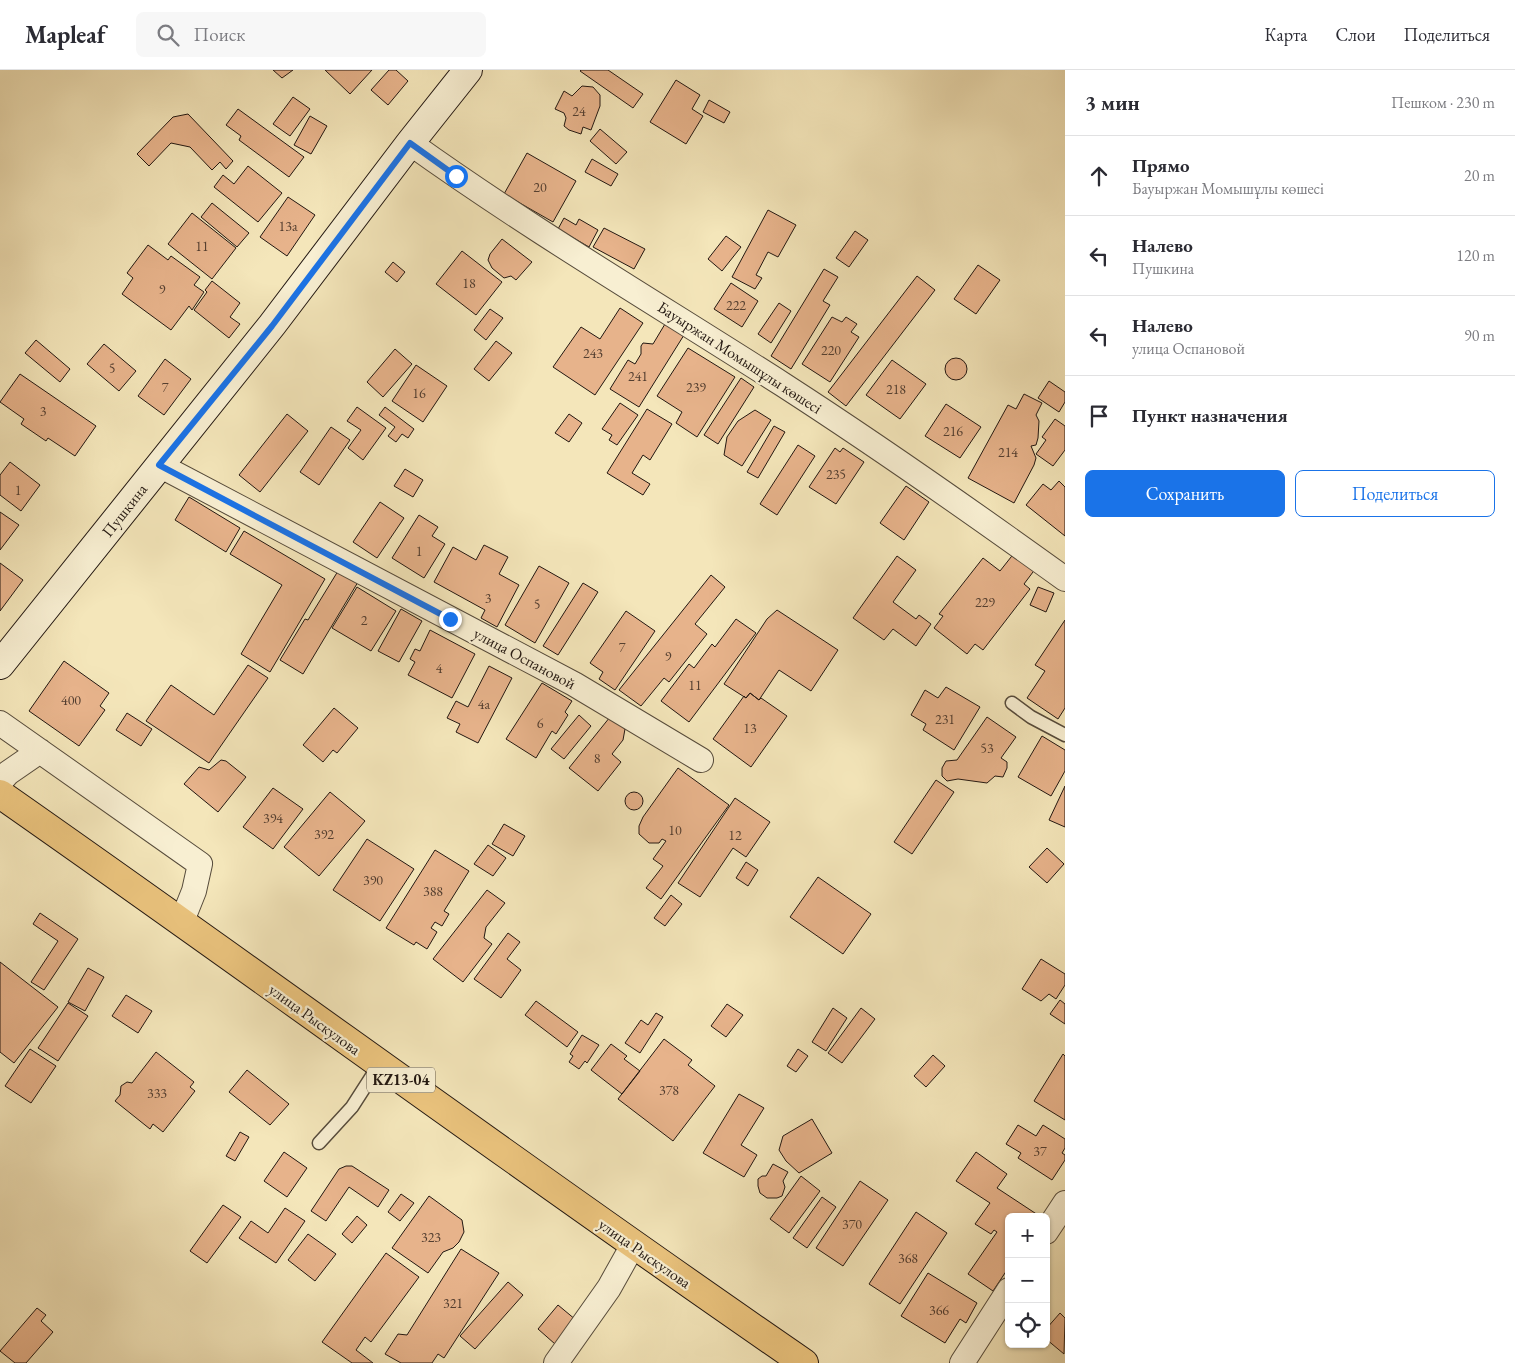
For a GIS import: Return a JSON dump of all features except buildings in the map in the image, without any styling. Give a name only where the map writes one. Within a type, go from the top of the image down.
[{"type":"main road","name":"улица Рыскулова","points":[[0,794],[182,921],[632,1245],[804,1363]]},
{"type":"street","name":"Пушкина","points":[[0,665],[272,326],[410,143],[468,70]]},
{"type":"street","name":"Бауыржан Момышұлы көшесі","points":[[410,143],[509,212],[667,311],[882,450],[1065,579]]},
{"type":"street","name":"улица Оспановой","points":[[159,465],[574,684],[700,760]]},
{"type":"street","points":[[0,723],[200,864],[194,891],[182,921]]},
{"type":"street","points":[[0,782],[8,773],[40,751]]},
{"type":"street","points":[[1050,1226],[1065,1203]]},
{"type":"street","points":[[556,1363],[609,1288],[632,1245]]},
{"type":"street","points":[[962,1363],[1005,1296]]},
{"type":"lane","points":[[1012,703],[1031,717],[1065,735]]},
{"type":"lane","points":[[319,1142],[352,1107],[379,1064]]},
{"type":"route","points":[[450,619],[159,465],[272,326],[410,143],[456,176]]}]
